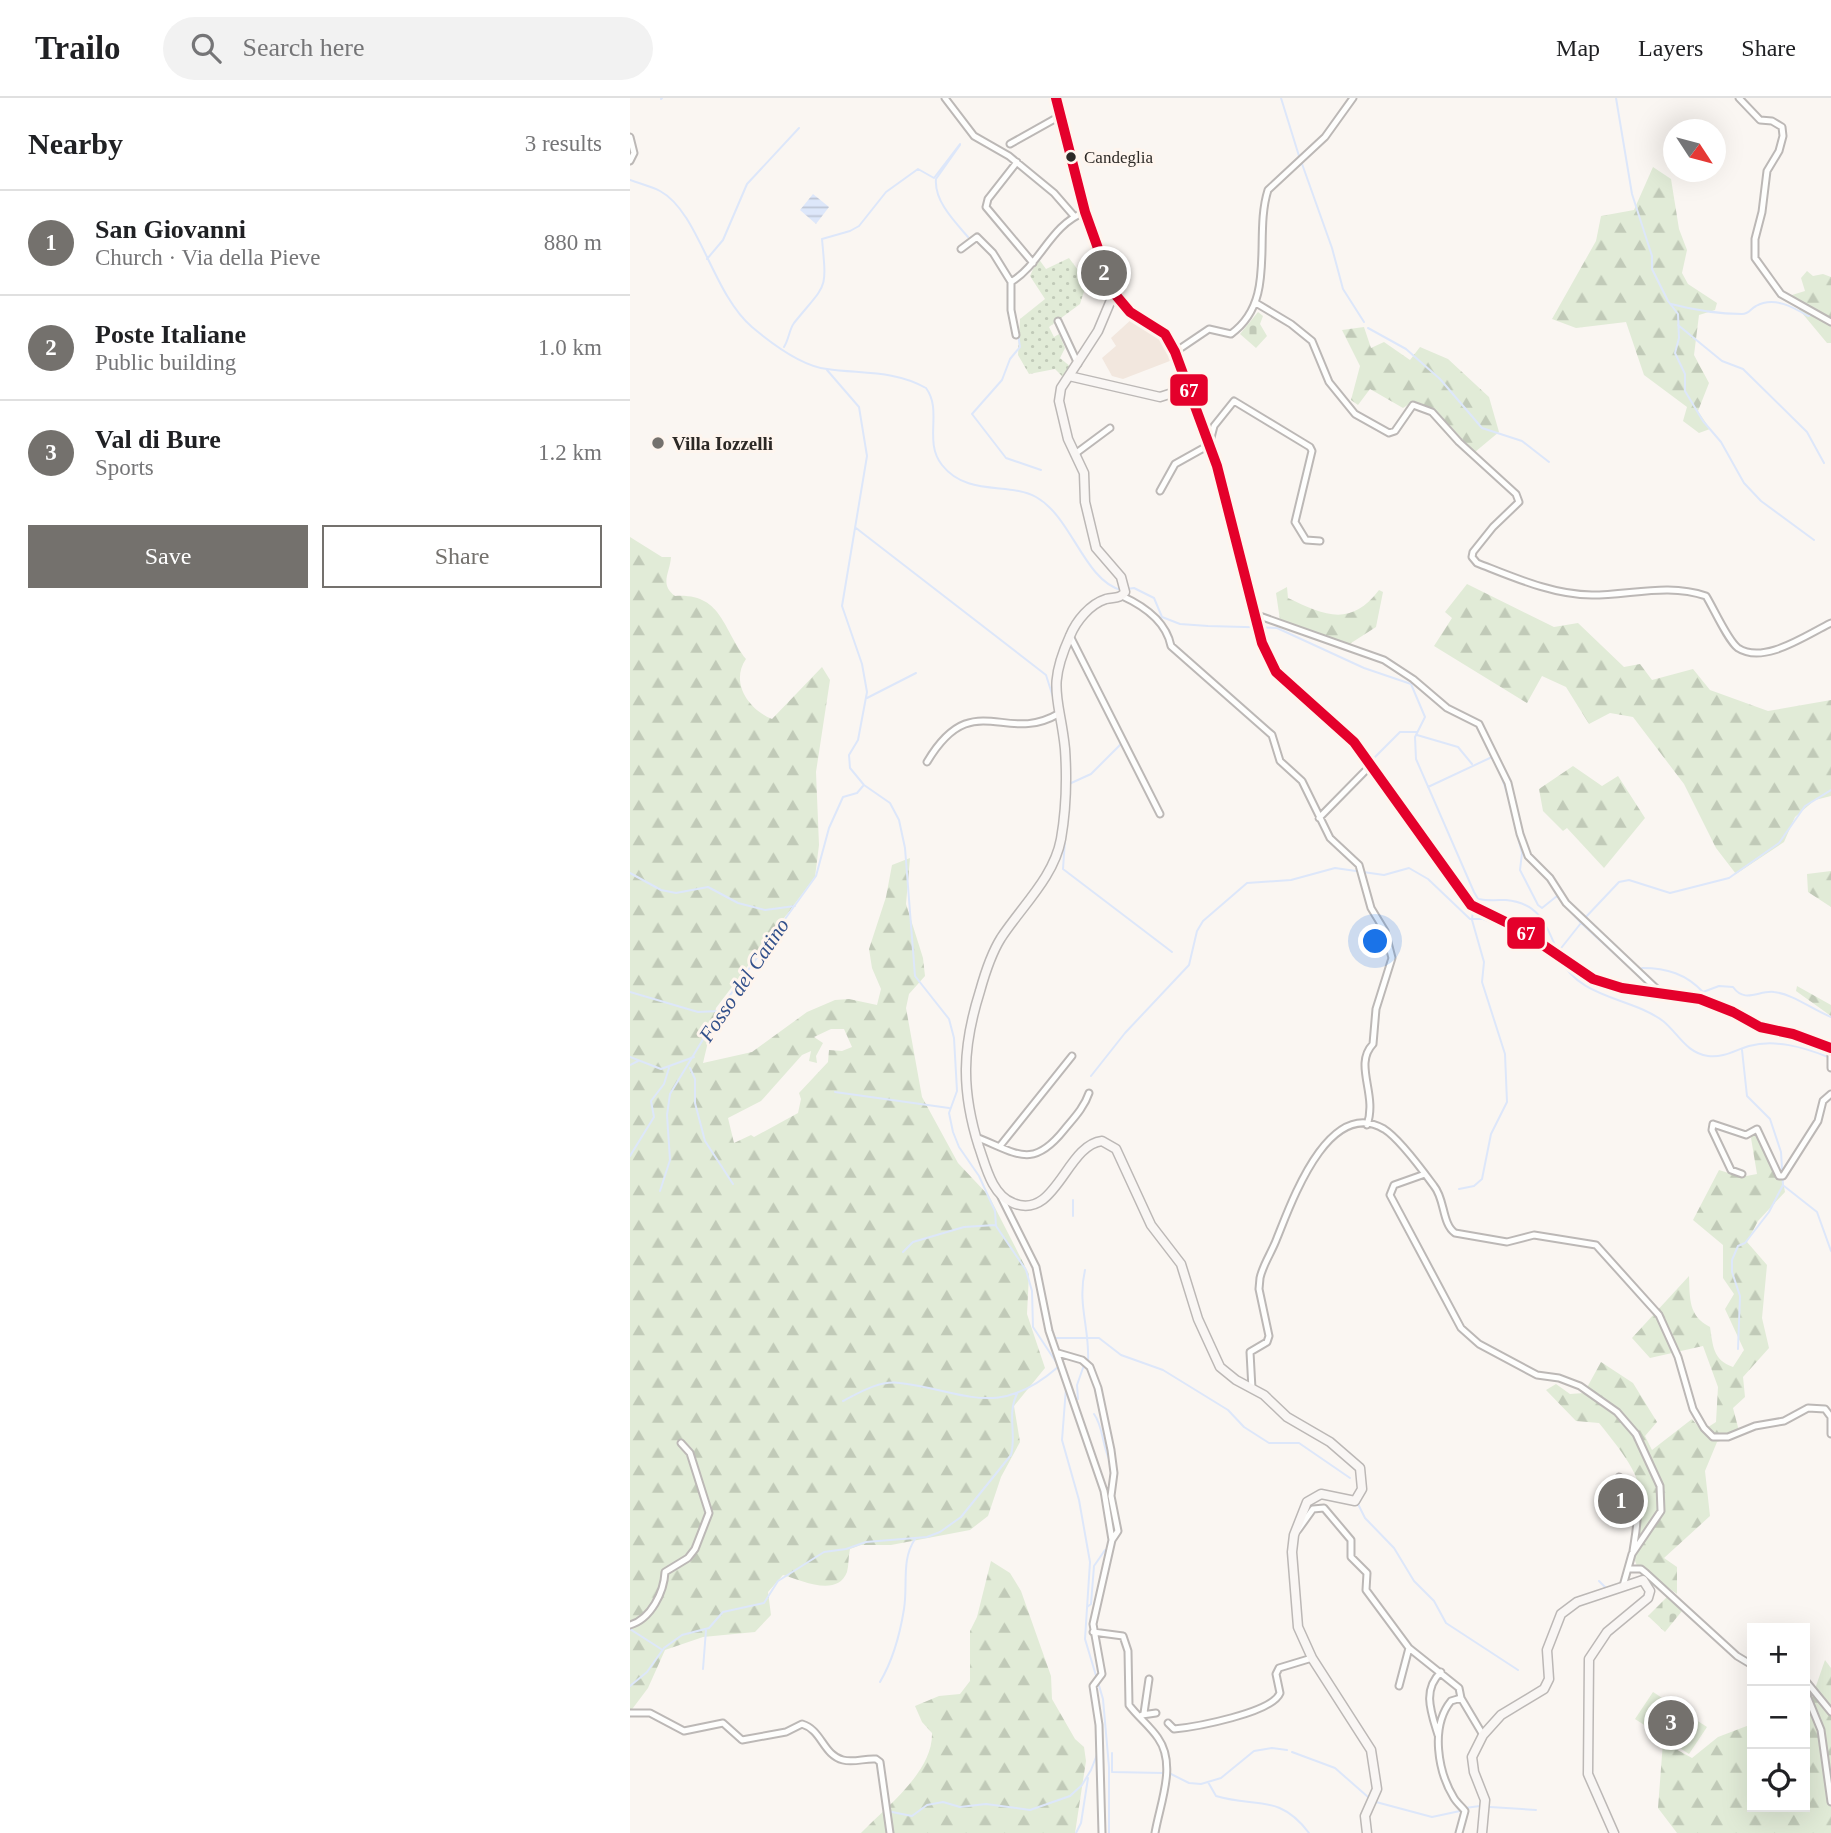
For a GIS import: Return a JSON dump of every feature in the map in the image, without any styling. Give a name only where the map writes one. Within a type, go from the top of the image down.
[{"type":"main road","points":[[1056,98],[1085,212],[1114,293],[1130,312],[1165,334],[1175,352],[1188,388],[1160,397],[1075,371]]},
{"type":"main road","points":[[1114,293],[1108,312],[1075,371],[1061,388],[1059,401],[1062,421],[1084,473],[1085,502],[1096,548],[1120,575],[1124,591],[1089,610],[1070,635],[1056,677],[1058,713],[1065,750],[1065,778],[1057,852],[1049,871],[995,948],[967,1036],[967,1089],[976,1137],[1001,1197],[1021,1206],[1033,1205],[1049,1193],[1089,1145],[1102,1141],[1113,1146],[1151,1225],[1185,1270],[1198,1319],[1214,1358],[1226,1373],[1264,1395],[1287,1416],[1330,1442],[1356,1464],[1362,1473],[1358,1499],[1347,1501],[1316,1495],[1307,1502],[1295,1530],[1292,1552],[1298,1627],[1312,1658],[1371,1751],[1377,1789],[1365,1816],[1367,1833]]},
{"type":"main road","points":[[1482,1833],[1485,1800],[1474,1772],[1472,1756],[1483,1735],[1501,1715],[1544,1689],[1549,1679],[1547,1650],[1561,1614],[1577,1602],[1637,1580],[1645,1581],[1650,1595],[1598,1643],[1588,1668],[1588,1774],[1614,1833]]},
{"type":"street","points":[[945,98],[974,136],[1017,162],[1054,193],[1074,216]]},
{"type":"street","points":[[1175,352],[1207,330],[1233,332],[1256,303],[1261,287],[1260,260],[1268,190],[1325,137],[1353,98]]},
{"type":"street","points":[[1739,98],[1751,113],[1782,127],[1783,136],[1767,171],[1762,212],[1755,239],[1758,267],[1781,294],[1831,322]]},
{"type":"street","points":[[1010,144],[1060,116]]},
{"type":"street","points":[[630,137],[634,153],[630,161]]},
{"type":"street","points":[[1017,162],[985,205],[1033,263]]},
{"type":"street","points":[[1011,282],[1027,272],[1049,240],[1074,216],[1085,212]]},
{"type":"street","points":[[961,249],[975,237],[981,239],[1011,282],[1011,310],[1016,335]]},
{"type":"street","points":[[1256,303],[1285,319],[1312,341],[1329,382],[1359,417],[1390,433],[1395,431],[1413,405],[1432,412],[1459,442],[1516,494],[1519,502],[1493,527],[1474,552],[1472,557],[1475,562],[1560,592],[1593,595],[1688,589],[1706,596],[1736,647],[1756,654],[1781,647],[1831,624]]},
{"type":"street","points":[[1058,321],[1075,371]]},
{"type":"street","points":[[1188,388],[1217,466],[1259,634],[1276,673],[1348,736],[1372,764],[1471,905],[1518,928],[1593,979],[1622,988],[1700,999],[1733,1012],[1759,1027],[1793,1034],[1831,1049],[1830,1066]]},
{"type":"street","points":[[1160,491],[1175,464],[1209,445],[1214,426],[1234,401],[1310,447],[1312,451],[1295,522],[1306,540],[1320,541]]},
{"type":"street","points":[[1075,454],[1110,428]]},
{"type":"street","points":[[1124,591],[1148,610],[1170,636],[1171,646],[1272,735],[1280,761],[1301,781],[1330,838],[1359,865],[1371,908],[1385,931],[1392,958],[1376,1009],[1373,1044],[1365,1053],[1363,1061],[1371,1097],[1367,1125]]},
{"type":"street","points":[[1254,614],[1384,660],[1413,678],[1447,708],[1479,724],[1508,783],[1528,856],[1550,878],[1566,903],[1661,993]]},
{"type":"street","points":[[1070,635],[1160,814]]},
{"type":"street","points":[[927,762],[939,740],[956,726],[981,719],[1010,720],[1025,726],[1041,724],[1058,713]]},
{"type":"street","points":[[1319,818],[1372,764]]},
{"type":"street","points":[[1000,1146],[1072,1056]]},
{"type":"street","points":[[976,1137],[1027,1155],[1046,1151],[1083,1106],[1089,1093]]},
{"type":"street","points":[[1742,1174],[1731,1170],[1712,1129],[1713,1124],[1742,1134],[1756,1129],[1779,1176],[1783,1176],[1818,1121],[1823,1101],[1831,1094]]},
{"type":"street","points":[[1252,1389],[1250,1352],[1267,1342],[1269,1336],[1259,1289],[1260,1278],[1296,1185],[1323,1147],[1355,1125],[1367,1125],[1384,1129],[1425,1174],[1436,1188],[1443,1202],[1449,1228],[1455,1233],[1507,1242],[1534,1236],[1595,1245],[1659,1315],[1678,1357],[1693,1409],[1704,1428],[1717,1438],[1728,1437],[1755,1426],[1784,1421],[1808,1408],[1825,1409],[1831,1417],[1831,1433]]},
{"type":"street","points":[[1425,1174],[1394,1185],[1390,1195],[1461,1328],[1479,1344],[1536,1376],[1559,1378],[1580,1386],[1617,1412],[1641,1444],[1660,1486],[1661,1511],[1632,1554]]},
{"type":"street","points":[[1001,1197],[1036,1267],[1049,1331],[1104,1492],[1112,1540],[1093,1632],[1102,1671],[1100,1678],[1094,1683],[1102,1833]]},
{"type":"street","points":[[1058,1353],[1082,1360],[1090,1367],[1100,1396],[1114,1474],[1111,1496],[1118,1531],[1112,1540]]},
{"type":"street","points":[[630,1625],[642,1620],[661,1593],[665,1572],[688,1558],[705,1527],[708,1503],[690,1453],[681,1443]]},
{"type":"street","points":[[1619,1477],[1632,1490],[1637,1503],[1638,1518],[1629,1569],[1623,1586]]},
{"type":"street","points":[[1295,1530],[1299,1530],[1313,1509],[1324,1508],[1329,1512],[1352,1540],[1351,1557],[1367,1573],[1366,1590],[1409,1648],[1460,1690],[1461,1698],[1483,1735]]},
{"type":"street","points":[[1629,1569],[1641,1569],[1747,1663]]},
{"type":"street","points":[[1093,1632],[1121,1634],[1125,1639],[1128,1651],[1127,1699],[1158,1737],[1165,1752],[1167,1773],[1155,1833]]},
{"type":"street","points":[[1399,1686],[1409,1648]]},
{"type":"street","points":[[1168,1723],[1174,1728],[1194,1727],[1224,1720],[1275,1701],[1279,1693],[1276,1674],[1279,1668],[1312,1658]]},
{"type":"street","points":[[1441,1672],[1434,1678],[1429,1698],[1445,1776],[1453,1797],[1465,1810],[1459,1833]]},
{"type":"street","points":[[1142,1715],[1149,1679]]},
{"type":"street","points":[[1810,1686],[1831,1712]]},
{"type":"street","points":[[1438,1734],[1448,1704],[1461,1698]]},
{"type":"street","points":[[1810,1703],[1821,1730],[1831,1802]]},
{"type":"street","points":[[630,1713],[650,1713],[684,1731],[723,1723],[742,1740],[786,1732],[802,1724],[813,1728],[835,1757],[851,1761],[876,1759],[880,1762],[890,1833]]},
{"type":"street","points":[[1142,1715],[1156,1713]]},
{"type":"shaded area","points":[[1133,318],[1161,334],[1175,359],[1123,379],[1112,376],[1102,358],[1116,346],[1111,338]]},
{"type":"green space","points":[[1653,167],[1663,174],[1663,182],[1671,182],[1679,229],[1687,250],[1682,273],[1688,284],[1717,303],[1715,310],[1699,315],[1694,355],[1709,383],[1698,411],[1710,429],[1699,433],[1683,421],[1687,407],[1644,375],[1626,322],[1576,328],[1552,319],[1596,241],[1601,216],[1634,210]]},
{"type":"green space","points":[[1038,258],[1046,269],[1069,258],[1087,282],[1080,304],[1049,327],[1054,337],[1059,334],[1065,348],[1060,358],[1071,367],[1063,377],[1055,369],[1029,374],[1018,355],[1020,319],[1045,299],[1030,276]]},
{"type":"green space","points":[[1807,271],[1813,276],[1823,274],[1831,277],[1831,343],[1827,343],[1792,301],[1792,295],[1805,291],[1801,278]]},
{"type":"green space","points":[[1258,312],[1263,316],[1260,324],[1267,336],[1256,348],[1240,334]]},
{"type":"green space","points":[[1364,327],[1371,348],[1384,342],[1410,360],[1420,347],[1448,359],[1489,397],[1499,432],[1475,452],[1440,416],[1424,405],[1414,401],[1403,408],[1370,389],[1358,405],[1351,400],[1360,366],[1342,330]]},
{"type":"green space","points":[[630,537],[662,557],[671,557],[666,583],[670,592],[675,596],[703,600],[719,615],[746,659],[740,677],[741,685],[749,702],[756,709],[772,719],[822,667],[830,680],[816,772],[819,845],[815,877],[716,1008],[703,1063],[752,1052],[807,1012],[835,1000],[849,999],[877,1005],[881,989],[872,968],[869,949],[886,897],[892,865],[910,858],[906,904],[923,958],[925,976],[909,994],[906,1008],[922,1097],[958,1163],[989,1196],[1029,1274],[1027,1314],[1045,1368],[1014,1406],[1020,1442],[1001,1477],[988,1516],[970,1530],[891,1545],[861,1545],[850,1549],[847,1572],[842,1580],[835,1584],[818,1585],[783,1575],[768,1592],[771,1615],[755,1632],[703,1637],[665,1650],[648,1688],[630,1712]],"holes":[[[831,1029],[844,1029],[852,1047],[842,1051],[829,1050],[828,1062],[799,1093],[801,1099],[798,1113],[754,1137],[751,1135],[734,1143],[728,1118],[761,1101],[802,1055],[811,1051],[809,1061],[817,1063],[816,1056],[823,1043],[814,1037]]]},
{"type":"green space","points":[[1467,584],[1554,627],[1578,623],[1624,667],[1640,664],[1652,680],[1693,669],[1710,690],[1768,711],[1831,700],[1831,796],[1815,800],[1795,817],[1784,842],[1736,874],[1716,848],[1684,784],[1633,717],[1610,713],[1589,724],[1566,687],[1542,676],[1527,703],[1434,646],[1452,618],[1445,612]]},
{"type":"green space","points":[[1287,587],[1288,598],[1314,610],[1337,615],[1358,609],[1369,602],[1379,590],[1383,592],[1376,627],[1348,645],[1280,620],[1276,593]]},
{"type":"green space","points":[[1573,766],[1602,786],[1618,776],[1645,818],[1604,868],[1567,828],[1563,831],[1543,811],[1539,789]]},
{"type":"green space","points":[[1831,871],[1831,907],[1808,892],[1807,874]]},
{"type":"green space","points":[[1797,986],[1831,1005],[1831,1016],[1796,991]]},
{"type":"green space","points":[[1754,1131],[1771,1149],[1782,1176],[1785,1192],[1758,1221],[1747,1242],[1767,1265],[1762,1318],[1769,1348],[1743,1377],[1745,1397],[1733,1408],[1740,1435],[1717,1442],[1705,1471],[1710,1516],[1664,1558],[1677,1567],[1677,1594],[1637,1566],[1634,1558],[1641,1499],[1634,1472],[1599,1423],[1576,1421],[1546,1390],[1556,1384],[1570,1394],[1584,1393],[1601,1362],[1633,1383],[1657,1422],[1645,1436],[1652,1450],[1692,1419],[1702,1431],[1716,1422],[1718,1387],[1703,1346],[1650,1358],[1632,1338],[1689,1276],[1694,1312],[1710,1327],[1713,1346],[1718,1356],[1733,1367],[1744,1350],[1725,1309],[1734,1294],[1723,1278],[1723,1245],[1693,1220],[1719,1170],[1741,1177],[1757,1174],[1751,1138]]},
{"type":"green space","points":[[991,1561],[1010,1573],[1021,1591],[1051,1676],[1052,1699],[1075,1739],[1084,1747],[1086,1761],[1075,1833],[861,1833],[907,1788],[925,1761],[932,1733],[922,1722],[915,1706],[939,1696],[960,1694],[970,1681],[970,1631],[977,1617]]},
{"type":"green space","points":[[1667,1597],[1682,1611],[1665,1632],[1648,1616]]},
{"type":"green space","points":[[1825,1660],[1831,1668],[1831,1833],[1677,1833],[1658,1808],[1663,1742],[1692,1758],[1718,1737],[1747,1726],[1747,1812],[1810,1812],[1810,1703]]},
{"type":"green space","points":[[1653,1692],[1707,1727],[1689,1754],[1635,1719]]},
{"type":"water","points":[[813,194],[829,207],[816,224],[800,210]]},
{"type":"waterway","points":[[1281,98],[1299,156]]},
{"type":"waterway","points":[[1616,98],[1632,194],[1652,256],[1652,269],[1668,301],[1678,314],[1679,338],[1675,353],[1685,374],[1685,391],[1703,421],[1721,442],[1744,483],[1761,501],[1814,540]]},
{"type":"waterway","points":[[707,259],[723,240],[747,184],[799,128]]},
{"type":"waterway","points":[[784,347],[794,323],[822,286],[822,239],[859,226],[886,192],[918,169],[934,178],[960,144]]},
{"type":"waterway","points":[[960,145],[936,179],[936,187],[946,211],[968,237]]},
{"type":"waterway","points":[[1301,161],[1332,248],[1343,289],[1364,322]]},
{"type":"waterway","points":[[630,180],[657,189],[674,201],[696,234],[726,294],[752,327],[787,353],[817,367],[890,375],[926,388],[933,406],[934,446],[942,465],[963,481],[1036,497],[1059,519],[1097,574],[1108,584],[1121,590]]},
{"type":"waterway","points":[[1671,304],[1742,314],[1763,303],[1776,302],[1808,316],[1813,314]]},
{"type":"waterway","points":[[1015,314],[1020,347],[1010,359],[1002,380],[972,414],[1006,458],[1041,470]]},
{"type":"waterway","points":[[1678,325],[1722,361],[1743,369],[1807,432],[1824,463]]},
{"type":"waterway","points":[[1368,328],[1406,349],[1440,379],[1482,428],[1522,441],[1549,462]]},
{"type":"waterway","points":[[827,370],[859,407],[867,456],[842,606],[862,664],[867,692],[858,740],[849,755],[850,768],[864,785],[890,803],[899,820],[905,848],[915,976],[949,1019],[954,1038],[957,1091],[949,1113],[953,1132],[959,1147],[979,1176],[995,1211],[996,1226],[1026,1270],[1032,1291],[1033,1327],[1058,1365]]},
{"type":"waterway","points":[[856,528],[1046,675],[1053,697]]},
{"type":"waterway","points":[[1127,589],[1134,588],[1154,598],[1162,617],[1180,624],[1277,628],[1364,668],[1411,684],[1425,717],[1415,737],[1416,759],[1474,892],[1478,899],[1518,902],[1534,911],[1546,925],[1558,953]]},
{"type":"waterway","points":[[867,698],[916,673]]},
{"type":"waterway","points":[[1375,757],[1400,732],[1417,732]]},
{"type":"waterway","points":[[1417,735],[1458,747],[1472,764]]},
{"type":"waterway","points":[[1069,784],[1091,774],[1122,743]]},
{"type":"waterway","points":[[1428,787],[1492,757]]},
{"type":"waterway","points":[[1500,772],[1508,796]]},
{"type":"waterway","name":"Fosso del Catino","points":[[660,1191],[670,1160],[667,1115],[670,1094],[728,998],[816,876],[829,828],[843,797],[857,793],[863,786]]},
{"type":"waterway","points":[[1584,919],[1619,882],[1629,880],[1670,893],[1729,878],[1779,843],[1805,806],[1831,790]]},
{"type":"waterway","points":[[1514,822],[1522,853],[1520,870],[1538,905],[1542,908],[1557,896],[1581,923],[1629,967]]},
{"type":"waterway","points":[[1065,840],[1063,869],[1172,952]]},
{"type":"waterway","points":[[1091,1076],[1125,1033],[1189,965],[1197,931],[1203,921],[1247,883],[1291,880],[1335,868],[1384,875],[1409,868],[1428,879],[1470,919],[1483,919],[1522,934]]},
{"type":"waterway","points":[[630,873],[661,890],[676,893],[708,887],[738,903],[765,910],[795,906]]},
{"type":"waterway","points":[[1459,1189],[1474,1186],[1482,1179],[1491,1134],[1507,1102],[1505,1054],[1482,982],[1484,962],[1472,920],[1473,909]]},
{"type":"waterway","points":[[1558,952],[1581,923]]},
{"type":"waterway","points":[[1526,937],[1561,963]]},
{"type":"waterway","points":[[1560,958],[1580,982],[1650,1013],[1663,1021],[1688,1047],[1700,1054],[1719,1056],[1749,1046],[1769,1043],[1799,1047],[1828,1057]]},
{"type":"waterway","points":[[1642,968],[1675,973],[1703,992],[1719,986],[1733,987],[1747,996],[1768,992],[1781,993],[1831,1017]]},
{"type":"waterway","points":[[630,992],[698,1012],[720,1011]]},
{"type":"waterway","points":[[1738,1349],[1740,1296],[1732,1272],[1732,1260],[1738,1246],[1745,1243],[1769,1212],[1783,1185],[1781,1152],[1770,1119],[1747,1096],[1742,1050]]},
{"type":"waterway","points":[[630,1057],[661,1069],[694,1057]]},
{"type":"waterway","points":[[630,1065],[638,1061]]},
{"type":"waterway","points":[[630,1156],[654,1117],[651,1101],[664,1084],[669,1068]]},
{"type":"waterway","points":[[690,1068],[695,1079],[695,1103],[705,1141],[733,1184]]},
{"type":"waterway","points":[[835,1092],[949,1108]]},
{"type":"waterway","points":[[1784,1186],[1817,1212],[1831,1251]]},
{"type":"waterway","points":[[1073,1200],[1073,1216]]},
{"type":"waterway","points":[[903,1252],[913,1242],[964,1227],[995,1225]]},
{"type":"waterway","points":[[1085,1270],[1082,1294],[1088,1362]]},
{"type":"waterway","points":[[1054,1338],[1099,1338],[1121,1355],[1163,1370],[1228,1410],[1244,1427],[1269,1443],[1299,1443],[1350,1478]]},
{"type":"waterway","points":[[1078,1399],[1077,1385],[1084,1365]]},
{"type":"waterway","points":[[843,1401],[885,1383],[900,1383],[981,1398],[999,1397],[1017,1393],[1058,1367]]},
{"type":"waterway","points":[[1062,1377],[1066,1388],[1062,1440],[1079,1500],[1090,1562],[1085,1639],[1103,1699],[1109,1767],[1109,1833]]},
{"type":"waterway","points":[[630,1686],[647,1672],[664,1648],[682,1635],[709,1628],[723,1612],[764,1603],[778,1581],[824,1552],[846,1549],[866,1542],[927,1537],[940,1532],[961,1517],[1011,1455],[1012,1416],[1018,1392]]},
{"type":"waterway","points":[[1094,1414],[1109,1459]]},
{"type":"waterway","points":[[1358,1504],[1365,1518],[1394,1548],[1414,1581],[1434,1601],[1446,1623],[1518,1670]]},
{"type":"waterway","points":[[880,1682],[892,1656],[900,1628],[905,1600],[906,1564],[915,1539]]},
{"type":"waterway","points":[[1087,1607],[1091,1604],[1094,1566],[1105,1550]]},
{"type":"waterway","points":[[1599,1581],[1606,1588]]},
{"type":"waterway","points":[[630,1629],[661,1649]]},
{"type":"waterway","points":[[703,1669],[706,1630]]},
{"type":"waterway","points":[[1169,1773],[1189,1783],[1201,1784],[1221,1778],[1254,1751],[1272,1748],[1287,1750]]},
{"type":"waterway","points":[[1091,1770],[1098,1752]]},
{"type":"waterway","points":[[1292,1752],[1335,1768],[1368,1797]]},
{"type":"waterway","points":[[1112,1753],[1112,1771]]},
{"type":"waterway","points":[[892,1812],[912,1816],[927,1805],[943,1802],[960,1807],[986,1804],[1030,1810],[1070,1796],[1082,1785],[1091,1770]]},
{"type":"waterway","points":[[1112,1772],[1163,1773]]},
{"type":"waterway","points":[[1076,1833],[1081,1823],[1088,1778]]},
{"type":"waterway","points":[[1208,1782],[1216,1796],[1277,1807],[1298,1820],[1309,1833]]},
{"type":"waterway","points":[[1376,1802],[1432,1817],[1460,1811]]},
{"type":"waterway","points":[[1465,1808],[1480,1806]]},
{"type":"waterway","points":[[1490,1807],[1536,1810]]},
{"type":"transit line","name":"67","points":[[1056,98],[1085,212],[1114,293],[1130,312],[1165,334],[1175,352],[1217,466],[1262,643],[1276,672],[1354,742],[1471,905],[1518,928],[1593,979],[1622,988],[1700,999],[1733,1012],[1760,1027],[1793,1034],[1831,1048]]},
{"type":"place","name":"Candeglia","points":[[1071,157]]},
{"type":"place","name":"Poste Italiane","points":[[1104,273]]},
{"type":"place","name":"Villa Iozzelli","points":[[658,443]]},
{"type":"place","name":"San Giovanni","points":[[1621,1501]]},
{"type":"place","name":"Val di Bure","points":[[1671,1723]]}]
